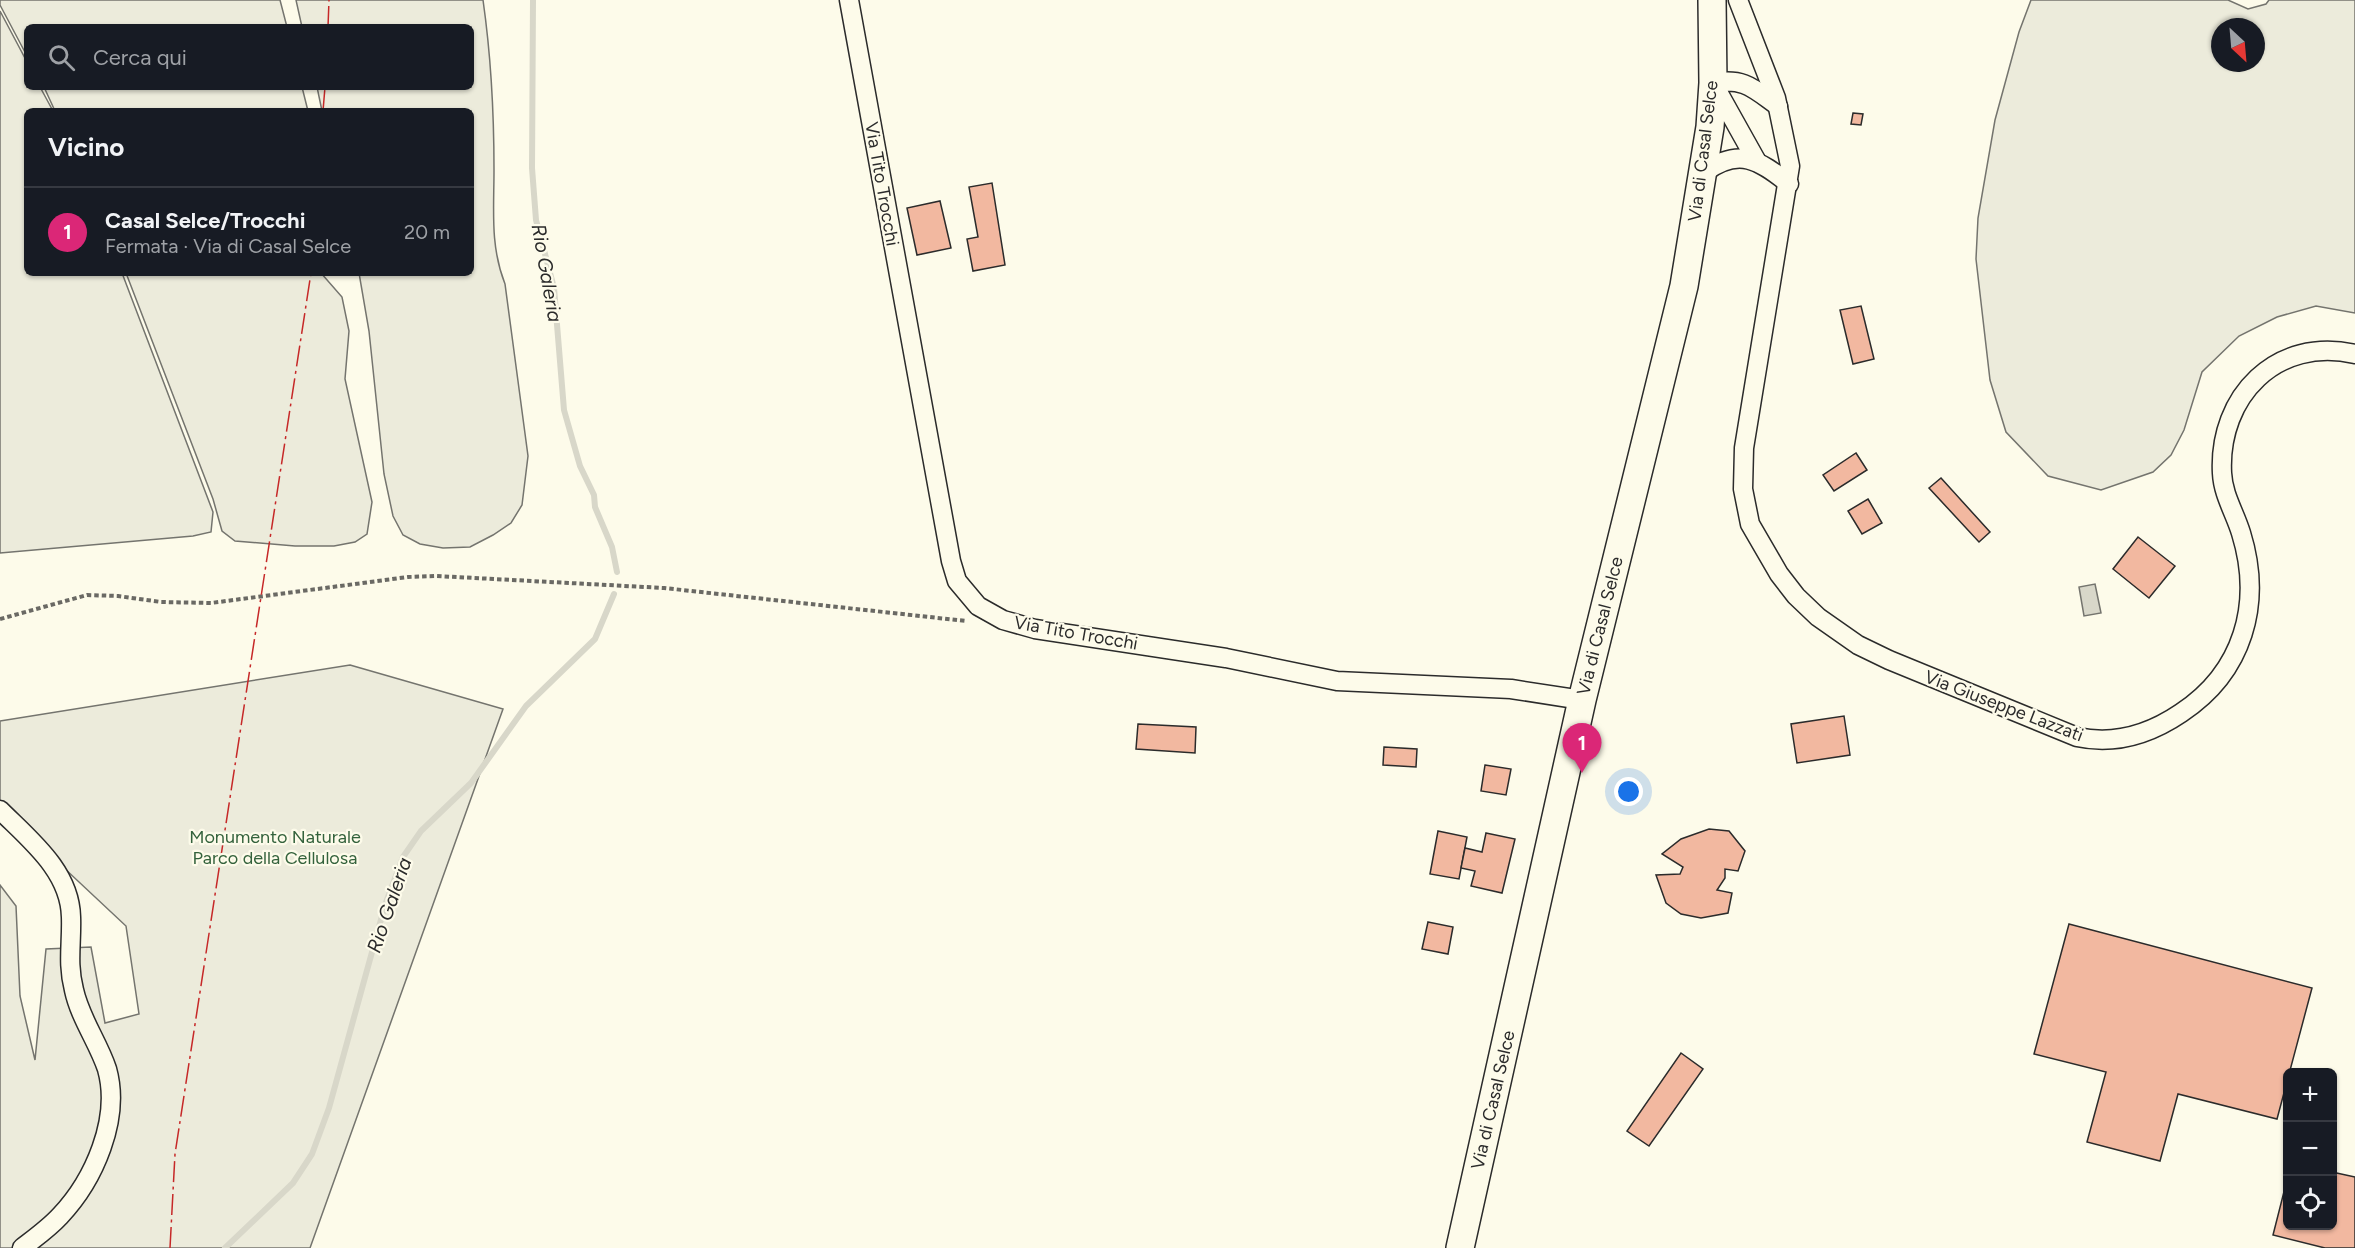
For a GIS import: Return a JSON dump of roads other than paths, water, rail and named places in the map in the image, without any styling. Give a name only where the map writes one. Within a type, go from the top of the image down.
[{"type":"main road","name":"Via di Casal Selce","points":[[1460,1248],[1581,700],[1684,286],[1705,172],[1713,83],[1712,0]]},
{"type":"street","name":"Via Tito Trocchi","points":[[849,0],[951,561],[957,581],[978,606],[1003,620],[1035,629],[1226,658],[1310,677],[1362,683],[1511,689],[1581,700]]},
{"type":"street","name":"Via Giuseppe Lazzati","points":[[1738,0],[1778,106],[1788,152],[1789,184],[1744,448],[1742,478],[1746,512],[1763,549],[1788,586],[1806,606],[1858,645],[2078,737],[2110,740],[2143,733],[2177,716],[2218,684],[2235,655],[2242,637],[2250,587],[2247,554],[2223,485],[2222,454],[2229,421],[2245,391],[2264,372],[2276,364],[2301,354],[2320,351],[2335,350],[2355,354]]},
{"type":"street","points":[[1778,106],[1742,82],[1726,80],[1713,83],[1756,160],[1789,184]]},
{"type":"street","points":[[1705,172],[1732,159],[1756,160]]},
{"type":"street","points":[[0,810],[49,860],[67,893],[71,918],[69,952],[72,982],[78,1005],[106,1069],[111,1098],[104,1139],[85,1183],[60,1217],[22,1248]]},
{"type":"waterway","name":"Rio Galeria","points":[[533,0],[532,168],[536,220],[554,288],[564,410],[580,466],[594,495],[595,507],[612,547],[617,572]]},
{"type":"waterway","name":"Rio Galeria","points":[[225,1248],[293,1183],[312,1154],[329,1108],[385,905],[403,857],[421,831],[471,783],[526,706],[595,639],[614,594]]},
{"type":"place","name":"Casal Selce/Trocchi","points":[[1582,773]]},
{"type":"park label","name":"Monumento Naturale Parco della Cellulosa","points":[[275,847]]}]
